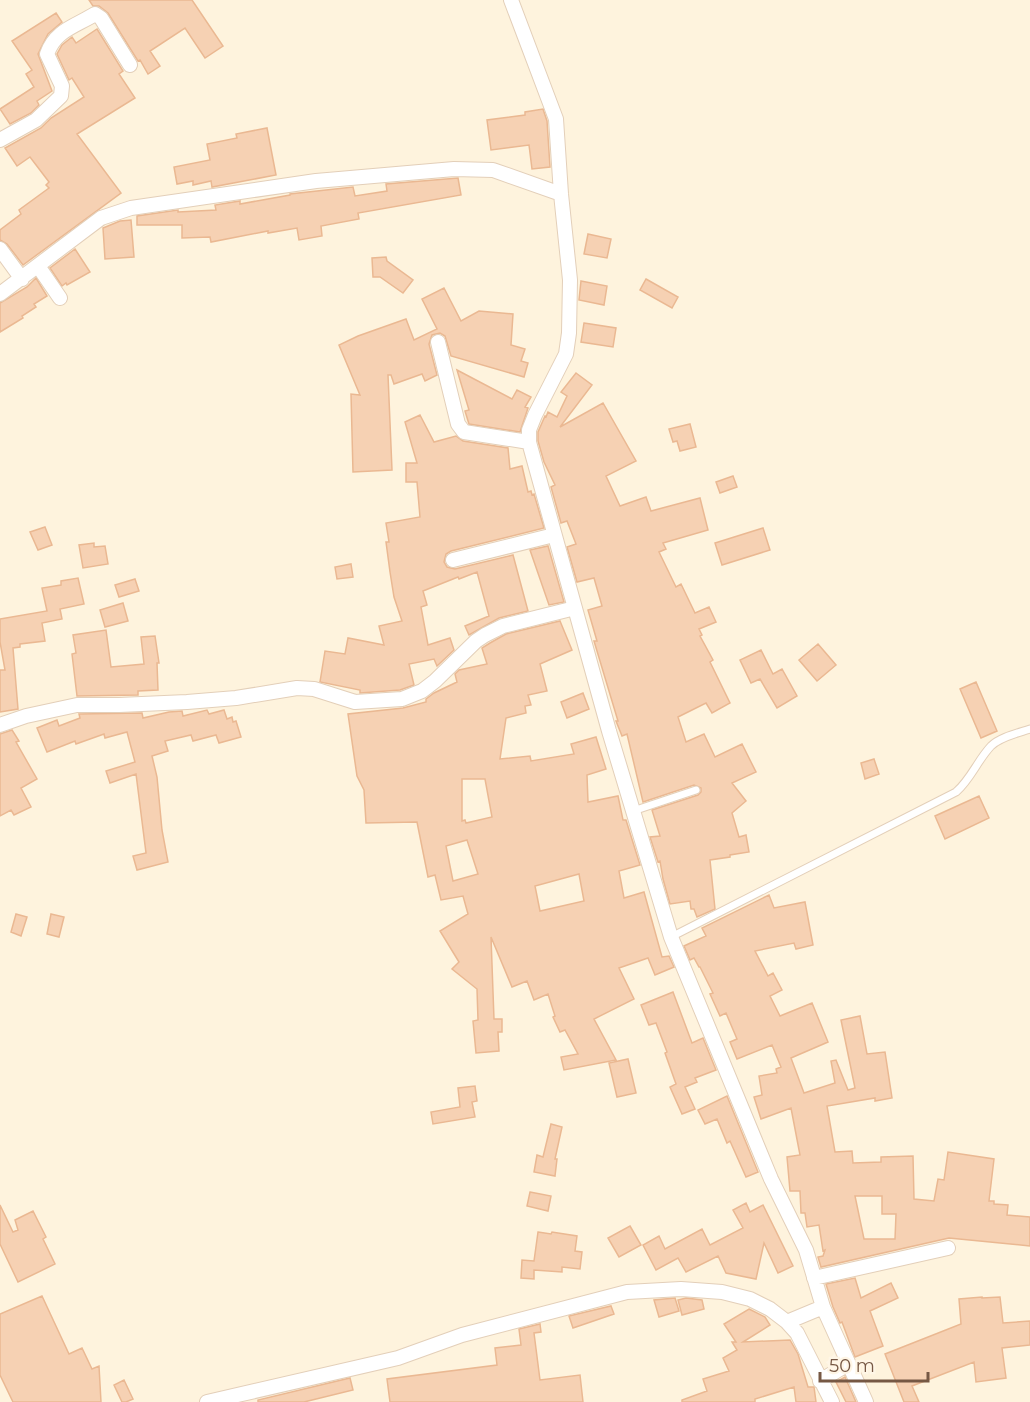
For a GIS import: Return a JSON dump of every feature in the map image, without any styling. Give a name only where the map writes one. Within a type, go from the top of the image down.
[{"type":"street","points":[[511,0],[556,118],[570,280],[569,333],[566,354],[535,415],[529,430],[529,442],[633,811],[671,936],[771,1179],[806,1250],[823,1307],[866,1402]]},
{"type":"street","points":[[0,140],[36,120],[61,96],[62,86],[47,54],[51,43],[62,31],[95,14],[101,18],[130,65]]},
{"type":"street","points":[[0,294],[101,218],[130,208],[316,181],[454,169],[493,170],[561,194]]},
{"type":"street","points":[[0,249],[22,279]]},
{"type":"street","points":[[38,266],[60,298]]},
{"type":"street","points":[[438,342],[458,424],[464,432],[529,442]]},
{"type":"street","points":[[453,560],[554,535]]},
{"type":"street","points":[[0,725],[27,716],[77,705],[187,702],[236,698],[297,688],[314,689],[355,702],[402,699],[412,696],[435,681],[485,635],[503,626],[575,608]]},
{"type":"street","points":[[814,1278],[948,1248]]},
{"type":"street","points":[[207,1402],[398,1358],[462,1335],[627,1292],[681,1290],[722,1292],[770,1309],[787,1322],[801,1340],[832,1402]]},
{"type":"street","points":[[787,1322],[823,1307]]},
{"type":"street","points":[[820,1381],[848,1364]]},
{"type":"lane","points":[[671,936],[956,792],[966,783],[991,746],[1000,740],[1030,729]]},
{"type":"lane","points":[[633,811],[696,790]]},
{"type":"building","points":[[89,0],[192,0],[223,46],[205,58],[185,28],[150,51],[160,66],[148,74],[108,13],[99,6],[93,6]]},
{"type":"building","points":[[56,13],[62,22],[48,34],[38,54],[52,91],[37,101],[39,105],[31,113],[10,124],[0,109],[34,87],[26,74],[32,70],[12,41]]},
{"type":"building","points":[[97,29],[123,71],[119,74],[135,98],[77,134],[121,193],[23,265],[7,244],[0,240],[0,230],[21,214],[19,210],[49,188],[46,185],[49,182],[30,157],[17,166],[5,148],[41,128],[51,118],[84,97],[72,78],[69,80],[57,54],[62,45],[72,37],[76,43]]},
{"type":"building","points":[[543,109],[547,121],[550,167],[532,169],[529,145],[491,150],[487,120],[525,115],[525,112]]},
{"type":"building","points":[[267,128],[276,175],[212,187],[211,181],[193,185],[193,181],[177,184],[174,167],[210,160],[207,144],[237,138],[236,134]]},
{"type":"building","points":[[458,178],[461,195],[358,213],[359,219],[321,226],[322,236],[299,240],[297,228],[211,242],[210,237],[182,238],[182,225],[137,225],[137,216],[178,210],[178,212],[216,210],[215,205],[240,201],[240,204],[290,194],[353,187],[355,196],[387,191],[386,184]]},
{"type":"building","points":[[131,220],[134,257],[105,259],[103,228],[120,221]]},
{"type":"building","points":[[588,234],[611,239],[607,258],[584,254]]},
{"type":"building","points":[[75,249],[90,272],[62,286],[50,268]]},
{"type":"building","points":[[386,257],[387,261],[413,280],[403,293],[380,277],[373,277],[372,258]]},
{"type":"building","points":[[36,278],[47,296],[34,304],[36,307],[22,316],[23,318],[0,332],[0,303],[27,287]]},
{"type":"building","points":[[646,279],[678,297],[672,308],[640,290]]},
{"type":"building","points":[[581,281],[607,286],[604,305],[579,300]]},
{"type":"building","points":[[444,288],[461,321],[479,311],[513,314],[511,345],[525,349],[521,361],[528,363],[524,377],[451,356],[445,336],[440,333],[432,335],[429,344],[437,375],[425,381],[422,374],[394,384],[391,375],[388,375],[392,470],[353,472],[351,394],[360,395],[339,345],[406,319],[414,340],[437,329],[422,299]]},
{"type":"building","points":[[584,323],[616,328],[613,347],[581,342]]},
{"type":"building","points":[[457,370],[512,399],[517,390],[531,397],[525,407],[528,408],[520,432],[469,424],[465,411],[469,410]]},
{"type":"building","points":[[576,373],[592,385],[560,427],[603,403],[636,461],[606,476],[620,506],[646,497],[651,511],[700,498],[708,530],[663,543],[666,549],[659,552],[676,587],[681,584],[695,613],[709,607],[716,622],[699,629],[702,635],[700,636],[713,660],[710,662],[730,703],[712,713],[706,703],[678,717],[686,742],[704,734],[715,757],[742,744],[756,772],[732,783],[746,801],[732,813],[739,837],[746,835],[749,852],[710,860],[715,909],[697,917],[694,909],[691,909],[690,901],[670,904],[660,861],[658,862],[650,837],[660,836],[652,810],[698,795],[701,788],[694,785],[643,802],[627,734],[622,736],[616,721],[618,721],[594,641],[597,641],[588,610],[602,606],[594,578],[577,582],[567,547],[576,544],[567,521],[561,523],[551,487],[555,485],[544,462],[538,441],[538,432],[545,416],[548,412],[557,417],[567,396],[561,392]]},
{"type":"building","points":[[420,415],[434,442],[456,436],[463,441],[508,448],[510,469],[522,466],[528,492],[531,491],[532,495],[534,494],[544,528],[451,551],[446,554],[444,562],[447,567],[455,569],[513,555],[528,611],[499,618],[469,635],[465,626],[489,616],[477,572],[459,579],[458,577],[423,591],[427,605],[421,607],[428,645],[450,638],[454,650],[437,666],[434,659],[409,664],[414,685],[400,690],[360,693],[360,690],[320,682],[325,651],[345,654],[348,638],[384,645],[379,626],[402,621],[394,597],[386,542],[389,542],[386,523],[420,517],[417,482],[406,482],[406,463],[417,463],[405,422]]},
{"type":"building","points":[[690,424],[696,447],[680,451],[677,441],[673,442],[669,429]]},
{"type":"building","points":[[733,476],[737,487],[720,493],[716,482]]},
{"type":"building","points":[[45,527],[52,545],[38,550],[30,532]]},
{"type":"building","points":[[763,528],[770,550],[722,565],[715,543]]},
{"type":"building","points":[[94,543],[94,547],[105,546],[108,564],[83,568],[79,545]]},
{"type":"building","points":[[548,546],[564,602],[549,605],[530,550]]},
{"type":"building","points":[[351,564],[353,577],[337,579],[335,567]]},
{"type":"building","points":[[78,578],[84,604],[60,609],[62,619],[42,623],[45,641],[20,644],[20,647],[13,648],[18,709],[0,712],[0,670],[5,670],[0,642],[0,619],[47,611],[42,588],[61,585],[61,581]]},
{"type":"building","points":[[135,579],[139,591],[119,597],[115,585]]},
{"type":"building","points":[[123,603],[128,621],[105,627],[100,610]]},
{"type":"building","points":[[560,621],[572,650],[540,664],[547,691],[528,695],[531,705],[525,706],[526,713],[506,718],[500,759],[530,756],[531,761],[574,754],[571,744],[596,737],[606,769],[587,775],[588,802],[618,796],[623,820],[626,820],[640,865],[619,871],[624,898],[644,892],[662,957],[669,956],[674,967],[655,975],[648,958],[619,968],[634,999],[594,1019],[616,1060],[564,1070],[561,1057],[578,1054],[565,1030],[560,1032],[553,1017],[555,1016],[548,994],[534,1000],[527,981],[512,987],[491,937],[494,1019],[502,1019],[502,1032],[498,1032],[499,1051],[476,1053],[473,1021],[478,1020],[477,989],[452,969],[459,962],[440,931],[468,914],[463,896],[441,900],[435,875],[428,877],[417,822],[366,823],[364,790],[357,776],[348,714],[403,708],[426,702],[426,699],[434,693],[457,682],[455,674],[459,670],[487,664],[482,648],[506,634]],"holes":[[[462,779],[485,779],[492,817],[466,823],[465,820],[462,821]],[[467,840],[478,874],[453,881],[446,846]],[[579,874],[584,901],[540,911],[535,886]]]},
{"type":"building","points":[[106,630],[111,667],[144,664],[141,637],[155,636],[159,663],[157,663],[158,690],[138,691],[138,695],[77,696],[72,654],[76,653],[73,635]]},
{"type":"building","points":[[818,644],[836,665],[817,681],[799,660]]},
{"type":"building","points":[[761,650],[773,674],[782,669],[797,696],[777,708],[760,679],[751,683],[740,660]]},
{"type":"building","points":[[976,682],[997,731],[981,738],[960,689]]},
{"type":"building","points":[[583,693],[589,709],[567,718],[561,702]]},
{"type":"building","points":[[207,710],[209,714],[224,710],[227,719],[232,717],[233,722],[236,721],[241,737],[219,743],[216,735],[193,741],[191,735],[165,741],[168,751],[152,756],[157,777],[162,830],[168,862],[137,870],[133,856],[146,853],[136,774],[110,783],[106,771],[135,762],[127,732],[105,738],[104,734],[76,744],[75,741],[47,752],[37,728],[57,720],[59,726],[80,718],[79,714],[142,713],[143,718],[182,711],[183,716]]},
{"type":"building","points":[[12,730],[19,741],[16,742],[37,779],[21,788],[31,807],[14,815],[11,810],[0,816],[0,734]]},
{"type":"building","points":[[874,759],[879,774],[865,779],[861,763]]},
{"type":"building","points":[[979,796],[989,818],[945,839],[935,816]]},
{"type":"building","points":[[769,895],[774,908],[805,902],[813,945],[796,949],[794,943],[755,951],[768,976],[773,973],[782,990],[770,996],[780,1016],[812,1003],[828,1042],[791,1058],[804,1093],[835,1083],[831,1061],[836,1060],[848,1090],[855,1088],[841,1020],[860,1016],[867,1054],[885,1052],[892,1098],[875,1101],[875,1098],[827,1106],[835,1152],[852,1151],[853,1163],[881,1162],[881,1157],[913,1156],[914,1199],[934,1201],[938,1179],[944,1180],[948,1152],[994,1159],[989,1201],[994,1201],[994,1204],[1008,1205],[1007,1215],[1030,1217],[1030,1246],[949,1238],[821,1267],[818,1257],[823,1256],[825,1250],[823,1251],[819,1225],[807,1227],[805,1213],[801,1213],[800,1191],[790,1191],[787,1157],[800,1155],[791,1108],[761,1119],[754,1097],[762,1095],[759,1076],[777,1073],[776,1069],[781,1067],[772,1045],[737,1059],[730,1042],[737,1039],[726,1013],[720,1016],[710,994],[713,993],[700,967],[694,958],[690,960],[684,946],[706,936],[702,928]],"holes":[[[855,1196],[882,1196],[882,1214],[896,1214],[895,1239],[864,1239]]]},
{"type":"building","points":[[16,914],[27,917],[21,936],[11,932]]},
{"type":"building","points":[[51,914],[64,917],[59,937],[47,934]]},
{"type":"building","points":[[673,992],[692,1043],[703,1038],[716,1070],[695,1078],[697,1082],[685,1087],[695,1109],[682,1114],[670,1087],[676,1084],[665,1053],[667,1052],[656,1023],[649,1025],[641,1005]]},
{"type":"building","points":[[628,1059],[636,1093],[617,1097],[609,1063]]},
{"type":"building","points":[[475,1086],[477,1101],[472,1102],[475,1117],[433,1124],[431,1112],[460,1107],[458,1088]]},
{"type":"building","points":[[727,1096],[758,1172],[746,1177],[717,1119],[705,1124],[698,1110]]},
{"type":"building","points":[[551,1124],[562,1127],[555,1159],[557,1159],[555,1176],[534,1172],[537,1155],[543,1157]]},
{"type":"building","points":[[530,1192],[551,1196],[548,1211],[527,1206]]},
{"type":"building","points":[[746,1203],[750,1212],[763,1205],[793,1266],[778,1273],[764,1243],[756,1279],[726,1273],[718,1256],[686,1272],[678,1258],[656,1270],[643,1245],[659,1236],[665,1249],[702,1229],[710,1245],[743,1228],[733,1210]]},
{"type":"building","points":[[0,1205],[13,1232],[18,1230],[15,1220],[33,1211],[46,1237],[43,1239],[55,1264],[18,1282],[0,1244]]},
{"type":"building","points":[[630,1226],[641,1245],[619,1257],[608,1238]]},
{"type":"building","points":[[538,1232],[577,1236],[575,1251],[582,1252],[580,1269],[562,1267],[562,1272],[534,1270],[534,1279],[521,1278],[522,1260],[534,1261]]},
{"type":"building","points":[[855,1278],[861,1298],[891,1283],[898,1298],[870,1311],[883,1346],[855,1357],[842,1322],[840,1323],[833,1307],[826,1284]]},
{"type":"building","points":[[42,1296],[69,1354],[82,1348],[92,1369],[99,1366],[101,1402],[13,1402],[0,1375],[0,1314]]},
{"type":"building","points":[[1000,1297],[1003,1323],[1030,1321],[1030,1345],[1002,1348],[1006,1378],[976,1382],[974,1362],[912,1386],[919,1402],[904,1402],[885,1354],[961,1324],[959,1299]]},
{"type":"building","points":[[675,1298],[679,1311],[659,1317],[654,1300]]},
{"type":"building","points":[[686,1298],[702,1300],[704,1309],[682,1315],[678,1300]]},
{"type":"building","points":[[611,1306],[614,1314],[573,1328],[569,1316]]},
{"type":"building","points":[[749,1309],[765,1317],[770,1325],[743,1342],[790,1340],[798,1354],[808,1387],[814,1387],[816,1402],[796,1402],[794,1387],[755,1399],[755,1402],[682,1402],[682,1400],[707,1391],[703,1379],[729,1371],[723,1358],[737,1350],[732,1342],[736,1342],[724,1324]]},
{"type":"building","points":[[540,1324],[541,1332],[534,1333],[540,1380],[580,1375],[583,1402],[390,1402],[387,1379],[497,1365],[495,1348],[521,1345],[519,1329]]},
{"type":"building","points":[[845,1377],[856,1402],[846,1402],[836,1382]]},
{"type":"building","points":[[350,1378],[353,1390],[304,1402],[258,1402],[258,1400]]},
{"type":"building","points":[[124,1380],[133,1399],[122,1402],[114,1385]]}]
